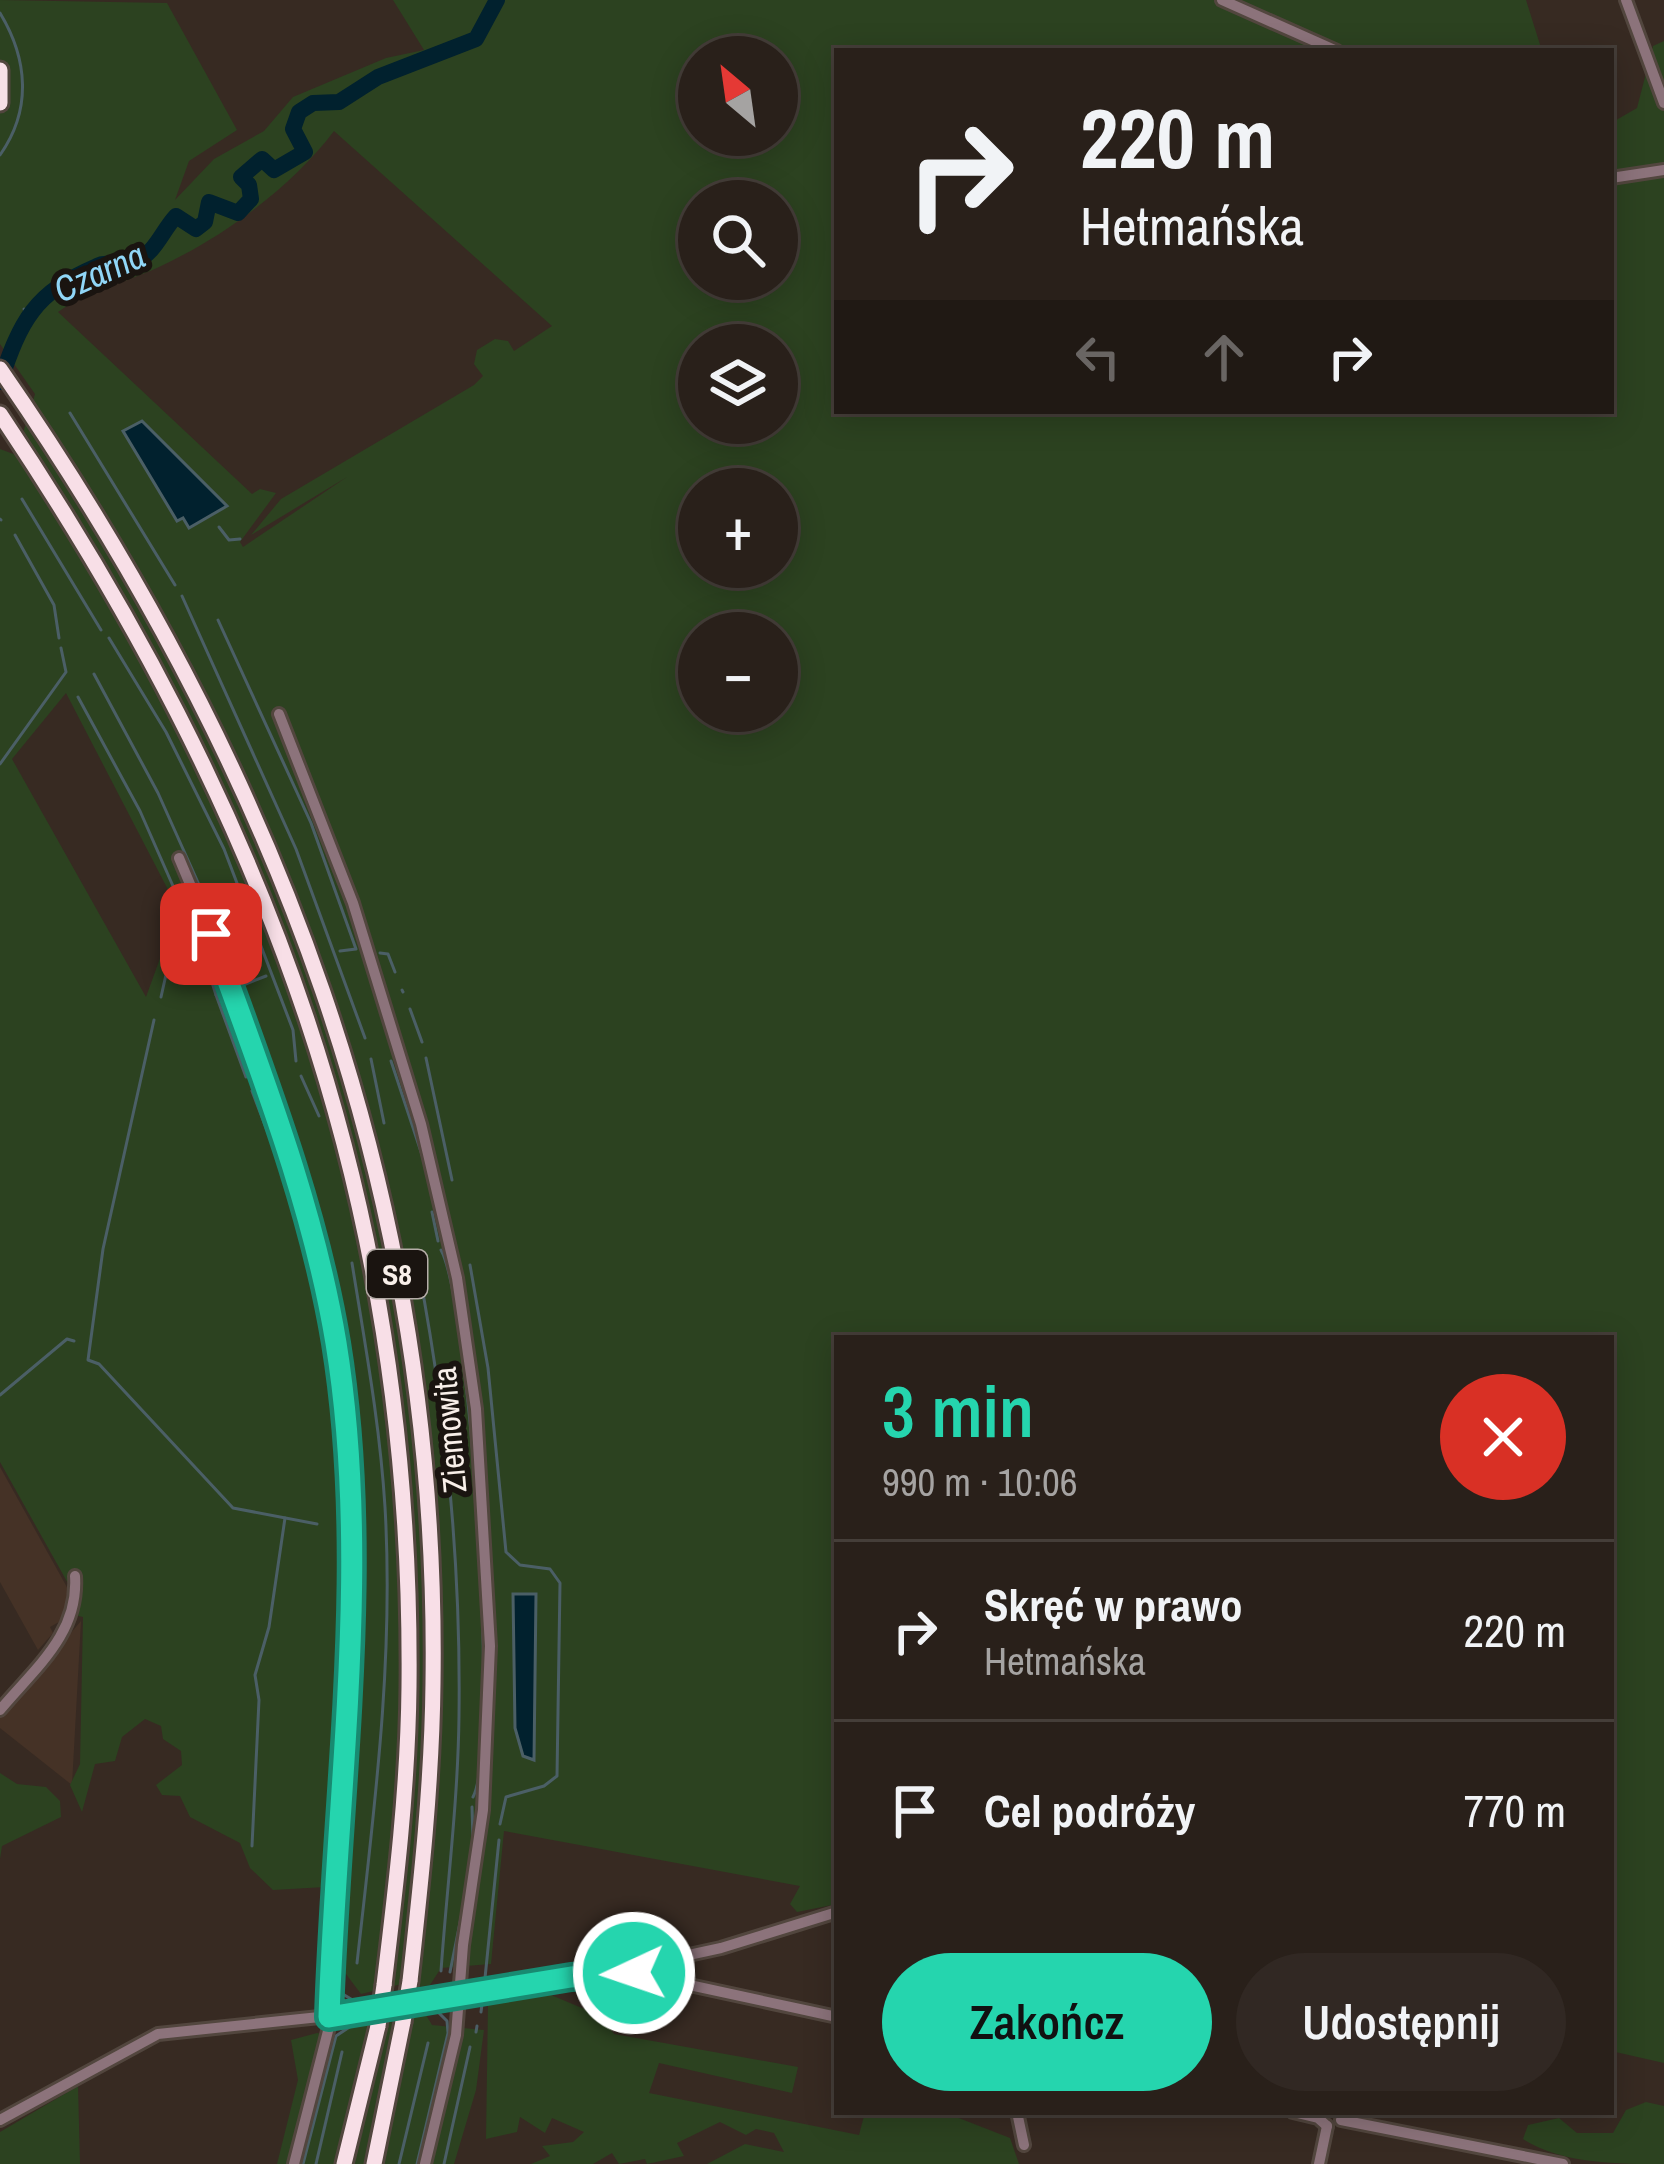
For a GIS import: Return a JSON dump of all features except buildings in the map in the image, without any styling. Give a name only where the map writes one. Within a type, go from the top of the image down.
[{"type":"highway","points":[[0,70],[0,103]]},
{"type":"highway","name":"S8","points":[[0,369],[154,610],[256,812],[328,998],[369,1137],[411,1355],[430,1535],[431,1747],[410,1982],[374,2164]]},
{"type":"highway","name":"S8","points":[[0,414],[139,638],[220,793],[304,1004],[364,1225],[398,1434],[408,1612],[406,1769],[378,2026],[344,2164]]},
{"type":"street","points":[[1222,0],[1330,48]]},
{"type":"street","points":[[1626,0],[1664,103]]},
{"type":"street","points":[[1614,178],[1664,170]]},
{"type":"street","name":"Ziemowita","points":[[279,714],[333,845],[415,1102],[450,1244],[468,1346],[484,1528],[490,1707],[478,1862],[463,1945],[456,2039],[425,2164]]},
{"type":"street","points":[[179,858],[295,1175],[340,1372],[350,1544],[329,2017],[324,2063],[294,2164]]},
{"type":"street","points":[[0,1710],[65,1632],[77,1605],[75,1576]]},
{"type":"street","points":[[634,1973],[638,1966],[721,1948],[834,1913]]},
{"type":"street","points":[[0,2120],[158,2034],[329,2017],[571,1977],[634,1973],[834,2016]]},
{"type":"street","points":[[1018,2115],[1024,2145]]},
{"type":"street","points":[[1306,2115],[1327,2126]]},
{"type":"street","points":[[1319,2164],[1327,2126],[1345,2116],[1563,2164]]},
{"type":"shaded area","points":[[0,1467],[68,1589],[66,1618],[50,1627],[53,1633],[38,1650],[0,1582]]},
{"type":"shaded area","points":[[81,1621],[72,1785],[0,1728],[0,1716]]},
{"type":"green space","points":[[0,0],[167,3],[237,130],[189,161],[175,200],[214,159],[264,131],[293,97],[386,58],[424,50],[393,0],[1526,0],[1541,48],[834,48],[834,414],[1614,414],[1614,121],[1637,108],[1653,46],[1664,41],[1664,2063],[1614,2052],[1614,1335],[834,1335],[834,1905],[797,1912],[790,1904],[800,1886],[504,1831],[491,1964],[441,1968],[430,1985],[418,1987],[418,1980],[361,1994],[346,1974],[340,1983],[317,1983],[325,1887],[273,1890],[250,1868],[240,1843],[190,1817],[180,1796],[162,1795],[156,1785],[182,1765],[181,1751],[163,1739],[161,1726],[145,1719],[122,1737],[115,1761],[95,1764],[82,1812],[70,1785],[80,1764],[83,1617],[69,1614],[70,1587],[0,1462],[0,449],[16,455],[35,394],[0,344]],"holes":[[[334,131],[552,326],[514,351],[508,341],[495,339],[477,350],[474,364],[483,376],[474,385],[281,499],[251,535],[347,477],[243,547],[240,542],[276,493],[260,489],[252,494],[58,312],[207,241],[298,172]],[[66,693],[178,909],[146,997],[12,759]]]},
{"type":"green space","points":[[0,1773],[17,1784],[46,1787],[60,1801],[61,1817],[2,1846],[0,1859]]},
{"type":"green space","points":[[551,1995],[601,2016],[614,2034],[798,2067],[792,2093],[659,2063],[649,2093],[859,2135],[864,2115],[951,2115],[1010,2138],[1019,2164],[707,2164],[745,2144],[784,2152],[774,2133],[756,2129],[746,2135],[720,2122],[677,2143],[684,2156],[619,2164],[612,2153],[593,2164],[531,2164],[550,2156],[542,2146],[573,2142],[584,2132],[552,2118],[545,2133],[520,2117],[517,2132],[486,2139],[488,2004]]},
{"type":"green space","points":[[414,2012],[426,2015],[432,2025],[484,2030],[476,2090],[454,2164],[277,2164],[298,2080],[291,2040],[317,2033],[337,2037],[349,2027],[412,2020]]},
{"type":"green space","points":[[78,2086],[80,2164],[0,2164],[0,2132]]},
{"type":"green space","points":[[1646,2102],[1664,2106],[1664,2164],[1573,2158],[1523,2139],[1528,2125],[1559,2118],[1577,2133],[1613,2133],[1626,2110]]},
{"type":"water","points":[[142,421],[227,506],[189,528],[183,518],[177,521],[123,431]]},
{"type":"water","points":[[513,1594],[536,1594],[534,1760],[523,1756],[515,1728]]},
{"type":"waterway","name":"Czarna","points":[[0,382],[23,325],[58,287],[102,264],[128,265],[141,258],[176,216],[196,229],[205,222],[209,202],[238,213],[251,199],[249,185],[241,177],[262,159],[274,170],[305,152],[293,129],[299,112],[313,103],[339,102],[378,77],[476,39],[497,0]]},
{"type":"waterway","points":[[0,13],[16,48],[22,84],[17,120],[0,155]]},
{"type":"waterway","points":[[24,309],[26,313]]},
{"type":"waterway","name":"Czarna","points":[[15,337],[22,341]]},
{"type":"waterway","points":[[70,413],[175,585]]},
{"type":"waterway","points":[[22,499],[101,630]]},
{"type":"waterway","points":[[219,527],[229,540],[240,539]]},
{"type":"waterway","points":[[15,535],[54,605],[59,638]]},
{"type":"waterway","points":[[182,596],[296,849],[365,1038]]},
{"type":"waterway","points":[[218,620],[311,823],[356,949],[340,951]]},
{"type":"waterway","points":[[109,638],[166,732],[224,849],[293,1030],[296,1061]]},
{"type":"waterway","points":[[0,764],[66,672],[61,648]]},
{"type":"waterway","points":[[94,674],[158,793],[234,963]]},
{"type":"waterway","points":[[78,697],[140,811],[202,952]]},
{"type":"waterway","points":[[161,997],[176,930]]},
{"type":"waterway","points":[[380,953],[388,954],[395,972]]},
{"type":"waterway","points":[[208,970],[216,995],[221,993]]},
{"type":"waterway","points":[[239,977],[243,985],[266,976]]},
{"type":"waterway","points":[[216,995],[246,1077]]},
{"type":"waterway","points":[[410,1009],[422,1042]]},
{"type":"waterway","points":[[154,1020],[103,1249],[88,1360],[99,1364],[233,1508],[317,1524]]},
{"type":"waterway","points":[[426,1058],[452,1180]]},
{"type":"waterway","points":[[371,1059],[384,1123]]},
{"type":"waterway","points":[[391,1061],[426,1167]]},
{"type":"waterway","points":[[301,1076],[319,1116]]},
{"type":"waterway","points":[[252,1091],[276,1154]]},
{"type":"waterway","points":[[274,1092],[314,1214],[321,1220]]},
{"type":"waterway","points":[[432,1212],[438,1241]]},
{"type":"waterway","points":[[324,1231],[334,1269]]},
{"type":"waterway","points":[[441,1250],[462,1351],[478,1525],[483,1698],[481,1762],[473,1797]]},
{"type":"waterway","points":[[415,1251],[443,1424],[457,1600],[458,1748],[441,1971]]},
{"type":"waterway","points":[[352,1263],[380,1446],[387,1564],[381,1735],[357,1963]]},
{"type":"waterway","points":[[470,1265],[488,1368],[506,1552],[520,1565],[550,1569],[560,1583],[557,1776],[544,1786],[506,1797],[500,1824]]},
{"type":"waterway","points":[[336,1280],[332,1287],[350,1392],[359,1508],[351,1808]]},
{"type":"waterway","points":[[0,1395],[67,1339],[74,1341]]},
{"type":"waterway","points":[[252,1846],[259,1700],[255,1675],[269,1627],[285,1518]]},
{"type":"waterway","points":[[472,1807],[473,1841]]},
{"type":"waterway","points":[[351,1999],[341,1993],[339,1977],[352,1819]]},
{"type":"waterway","points":[[485,1978],[499,1840]]},
{"type":"waterway","points":[[450,1972],[465,1898]]},
{"type":"waterway","points":[[481,2012],[482,2004]]},
{"type":"waterway","points":[[417,2164],[448,2033],[447,2021],[437,2011]]},
{"type":"waterway","points":[[303,2164],[336,2036],[354,2024]]},
{"type":"waterway","points":[[476,2032],[477,2026]]},
{"type":"waterway","points":[[399,2164],[428,2043]]},
{"type":"waterway","points":[[444,2164],[470,2047]]},
{"type":"waterway","points":[[316,2164],[342,2052]]},
{"type":"route","points":[[211,934],[310,1227],[325,1287],[344,1411],[350,1544],[329,2017],[571,1977],[634,1973]]}]
